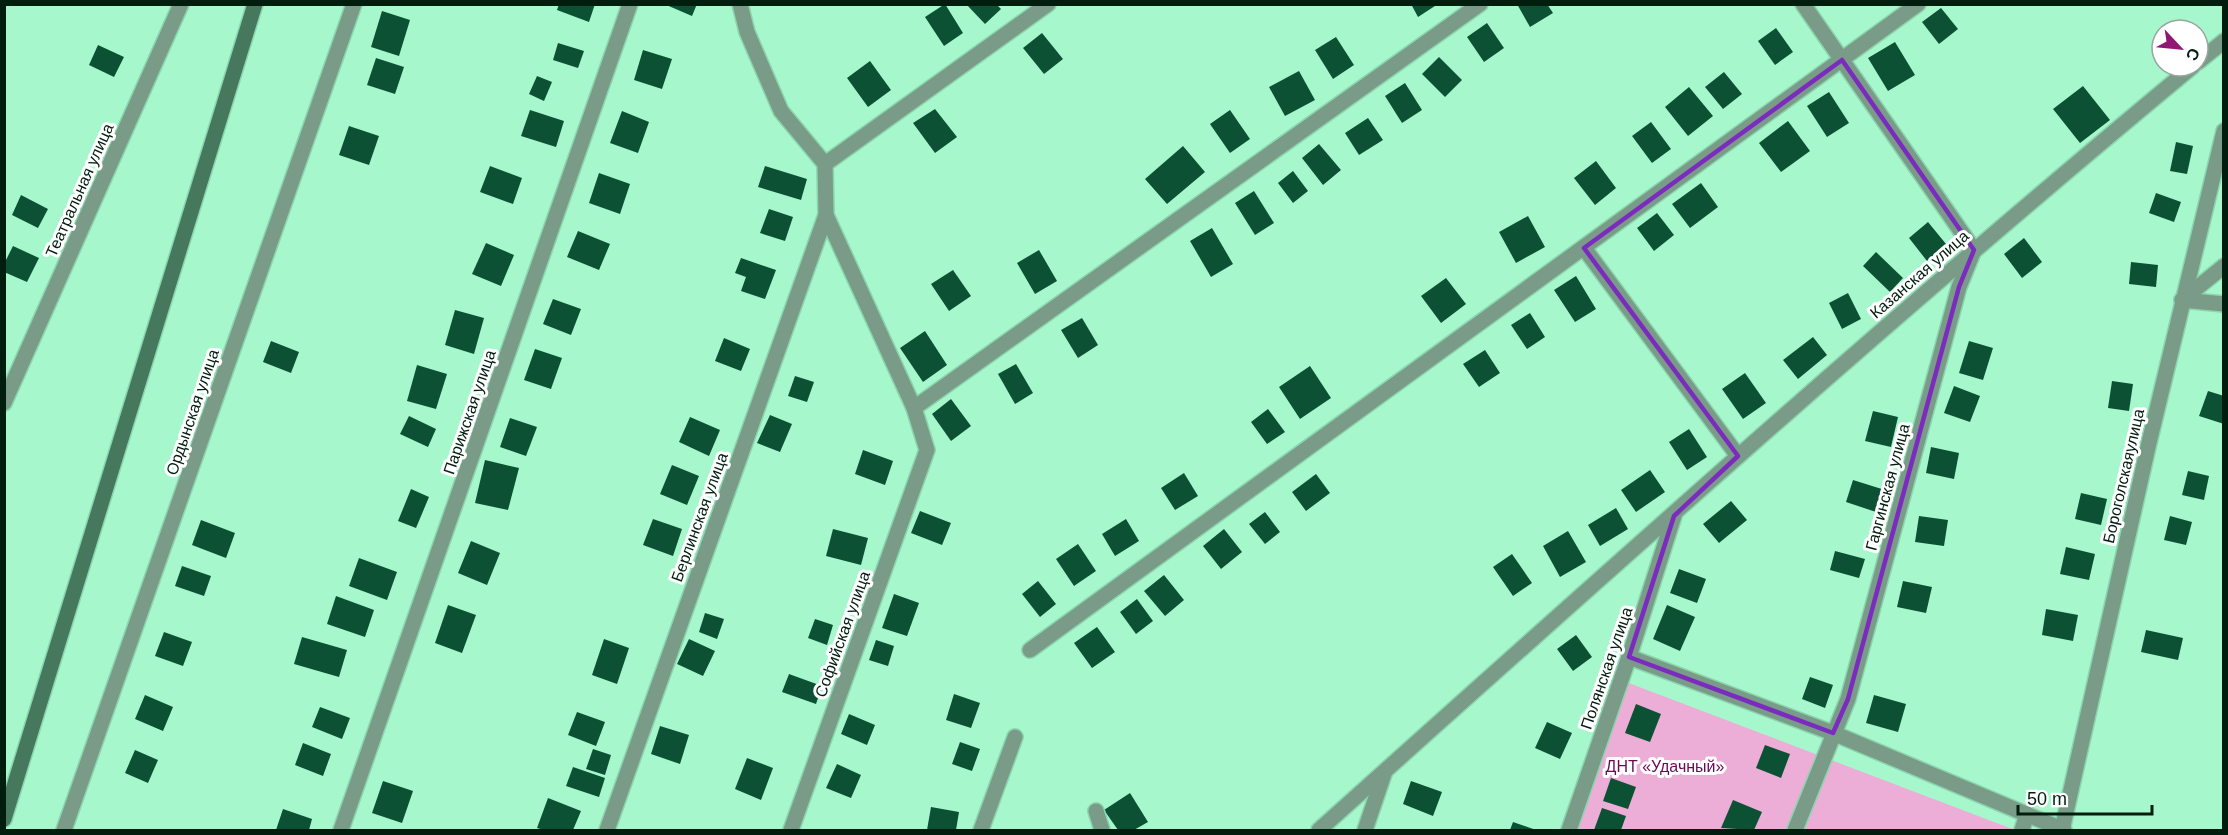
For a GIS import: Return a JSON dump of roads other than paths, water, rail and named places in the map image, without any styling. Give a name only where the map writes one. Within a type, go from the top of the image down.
[{"type":"street","name":"Театральная улица","points":[[7,397],[181,4]]},
{"type":"street","points":[[4,819],[255,4]]},
{"type":"street","name":"Ордынская улица","points":[[64,831],[354,4]]},
{"type":"street","name":"Парижская улица","points":[[341,831],[630,4]]},
{"type":"street","points":[[740,4],[747,32],[781,111],[825,164],[826,215],[914,408],[1480,4]]},
{"type":"street","points":[[825,164],[1048,4]]},
{"type":"street","points":[[1803,4],[1974,250]]},
{"type":"street","points":[[1030,650],[1918,4]]},
{"type":"street","points":[[2210,52],[2223,41]]},
{"type":"street","name":"Казанская улица","points":[[1319,831],[1674,516],[1738,456],[1974,250],[2179,78]]},
{"type":"street","name":"Бороголскаяулица","points":[[2063,830],[2182,300],[2223,130]]},
{"type":"street","name":"Берлинская улица","points":[[607,831],[826,215]]},
{"type":"street","points":[[1584,248],[1738,456]]},
{"type":"street","name":"Гаргинская улица","points":[[1795,831],[1848,699],[1959,287],[1974,250]]},
{"type":"street","points":[[2182,300],[2223,266]]},
{"type":"street","points":[[2182,300],[2223,304]]},
{"type":"street","name":"Софийская улица","points":[[791,831],[927,450],[914,408]]},
{"type":"street","name":"Полянская улица","points":[[1569,831],[1629,657],[1674,516]]},
{"type":"street","points":[[1629,657],[1833,733],[2063,830]]},
{"type":"street","points":[[981,831],[1015,738]]},
{"type":"street","points":[[1365,831],[1385,771]]},
{"type":"street","points":[[1096,811],[1102,831]]},
{"type":"street","points":[[2022,831],[2027,814]]},
{"type":"park label","name":"ДНТ «Удачный»","points":[[1665,766]]}]
